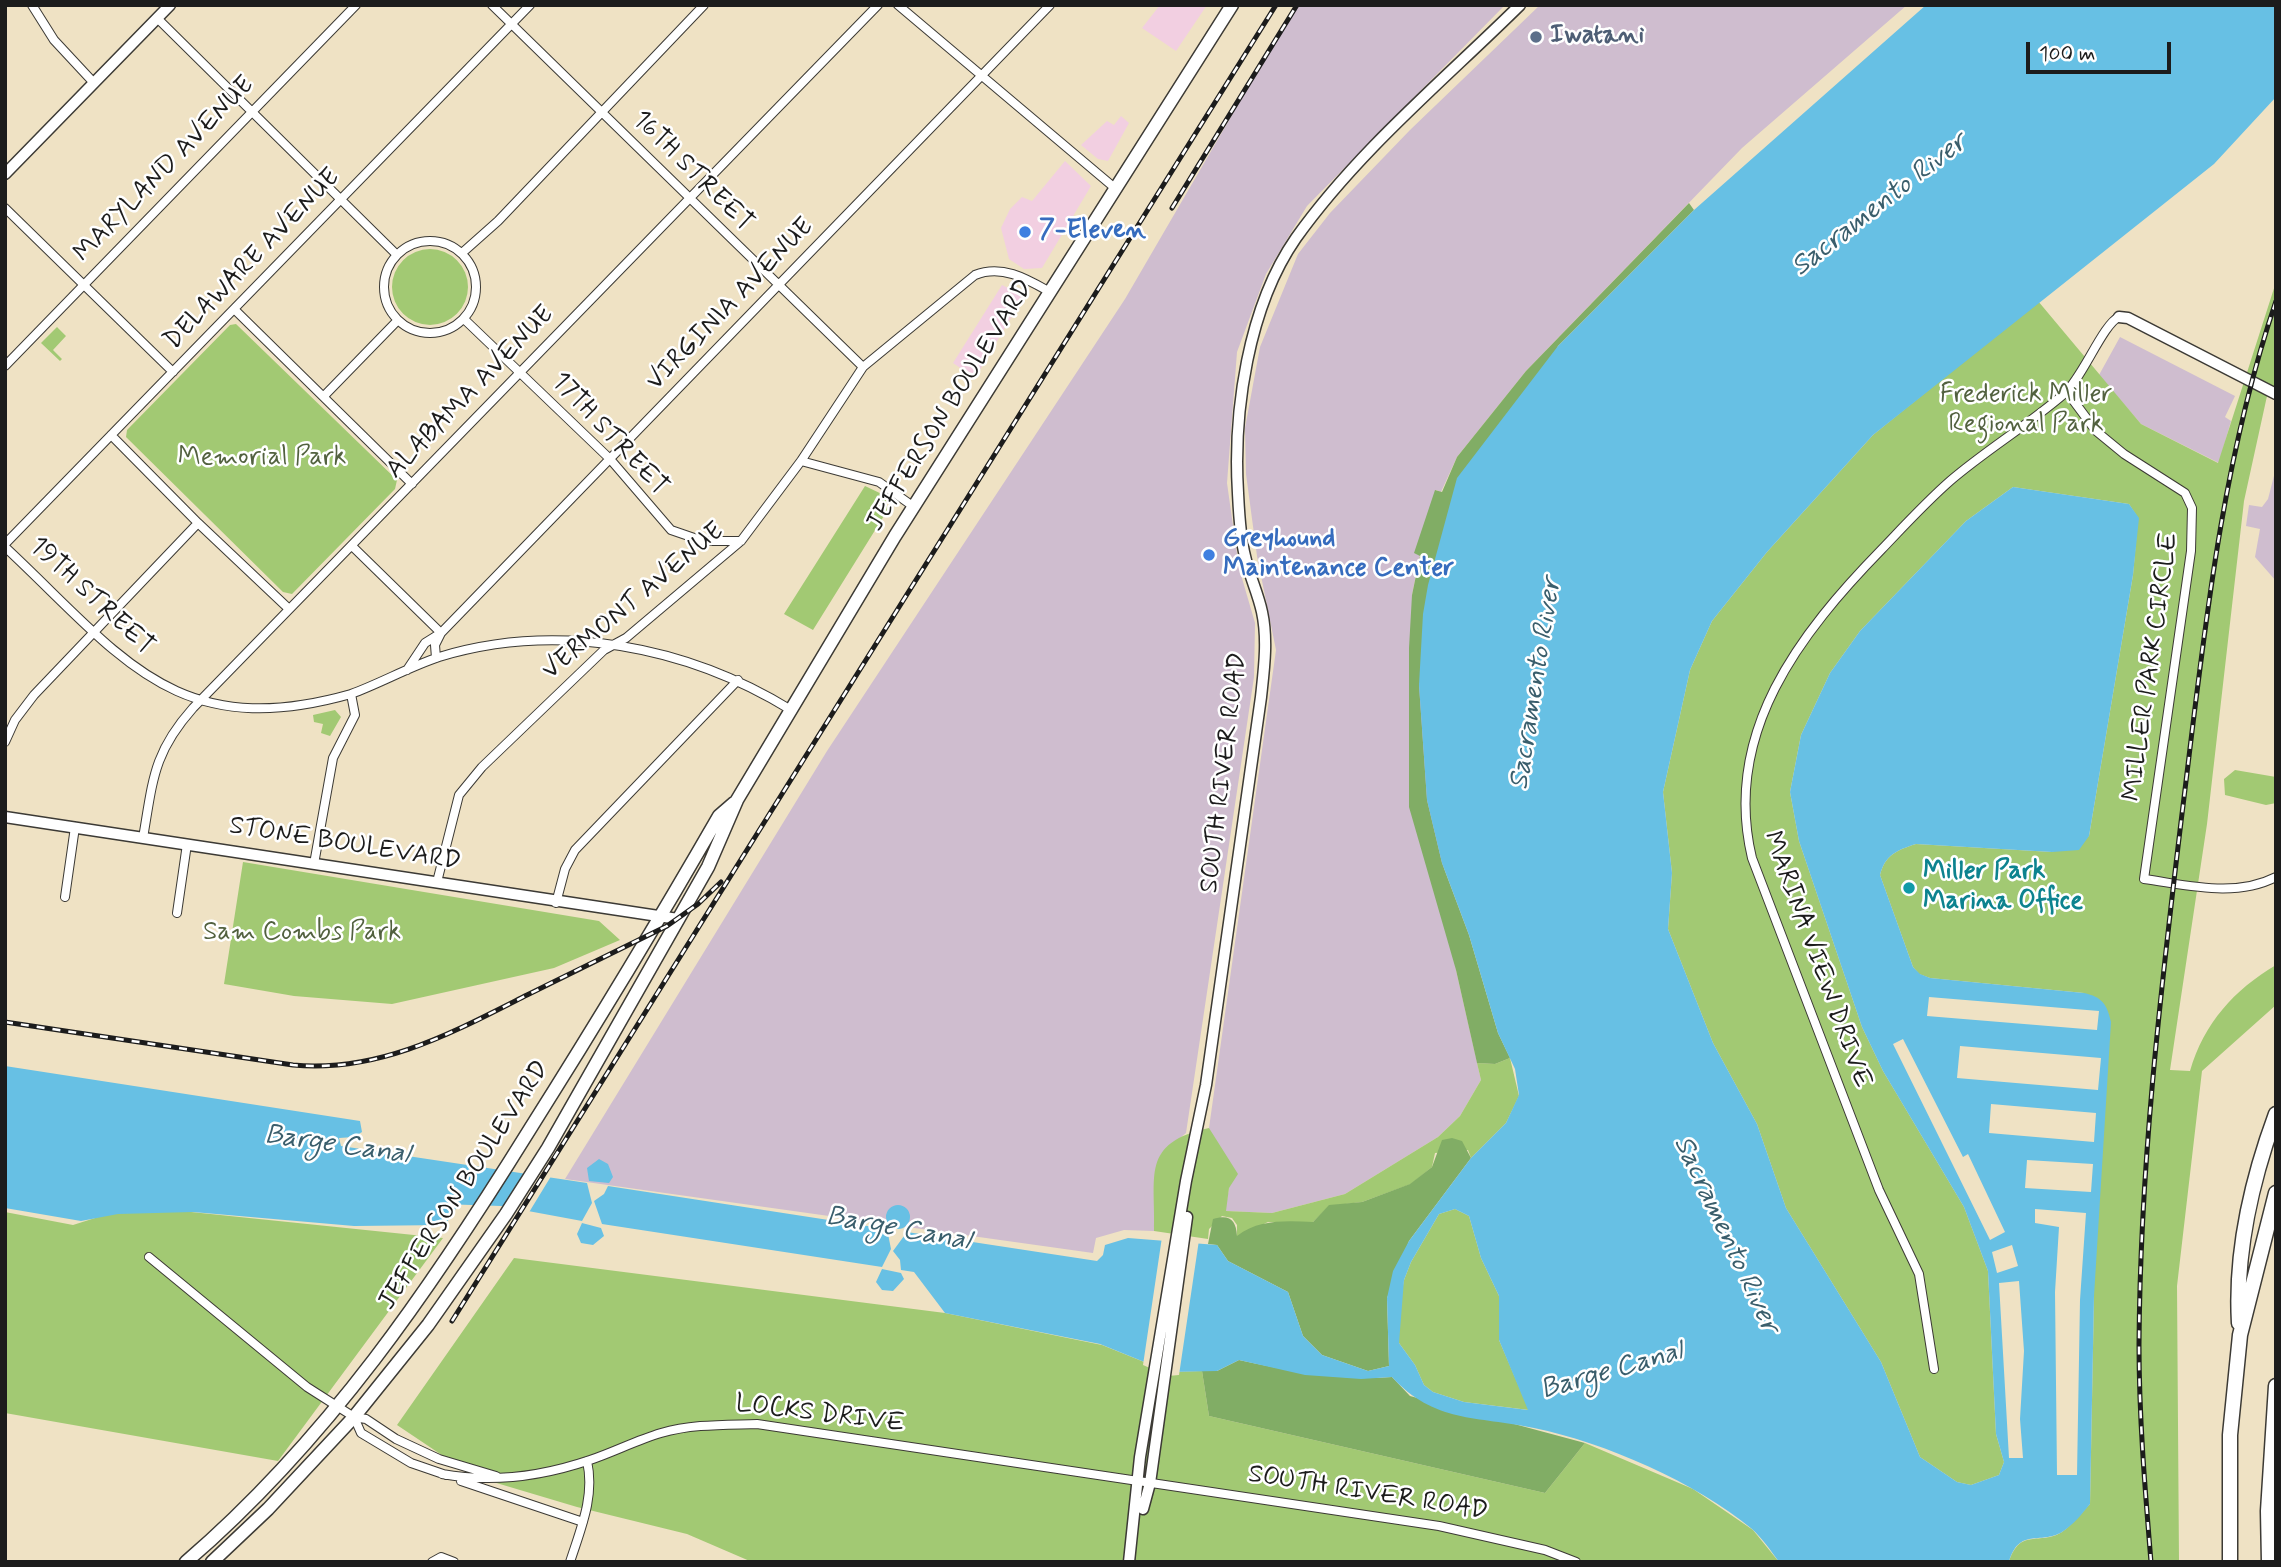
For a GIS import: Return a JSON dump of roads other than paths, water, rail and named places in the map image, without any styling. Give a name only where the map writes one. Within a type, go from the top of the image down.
[{"type":"highway","points":[[2240,1335],[2237,1286],[2246,1222],[2276,1114]]},
{"type":"highway","points":[[2230,1562],[2230,1435],[2240,1335],[2276,1193]]},
{"type":"highway","points":[[2269,1562],[2268,1511],[2276,1386]]},
{"type":"main road","name":"JEFFERSON BOULEVARD","points":[[212,1562],[268,1509],[354,1417],[428,1325],[506,1214],[548,1148],[708,867],[737,800],[914,507],[1231,5]]},
{"type":"main road","name":"JEFFERSON BOULEVARD","points":[[186,1562],[267,1485],[339,1407],[407,1318],[472,1222],[660,918],[719,816],[737,800]]},
{"type":"street","points":[[32,5],[54,40],[94,83]]},
{"type":"street","points":[[5,174],[170,5]]},
{"type":"street","name":"MARYLAND AVENUE","points":[[5,366],[356,5]]},
{"type":"street","name":"16TH STREET","points":[[492,5],[863,367]]},
{"type":"street","name":"DELAWARE AVENUE","points":[[5,546],[530,5]]},
{"type":"street","points":[[462,253],[498,221],[704,5]]},
{"type":"street","name":"ALABAMA AVENUE","points":[[143,838],[158,758],[173,731],[200,700],[878,5]]},
{"type":"street","points":[[898,5],[1115,190]]},
{"type":"street","name":"VIRGINIA AVENUE","points":[[407,670],[425,643],[440,633],[779,287],[1050,5]]},
{"type":"street","name":"SOUTH RIVER ROAD","points":[[1144,1482],[1153,1459],[1189,1181],[1210,1058],[1265,652],[1263,613],[1245,556],[1238,494],[1237,424],[1253,338],[1262,308],[1295,240],[1358,163],[1520,5]]},
{"type":"street","points":[[157,18],[250,113],[397,255]]},
{"type":"street","points":[[5,208],[173,372]]},
{"type":"street","points":[[433,241],[449,244],[462,253],[472,266],[476,282],[473,305],[464,318],[451,328],[435,332],[419,332],[398,320],[389,307],[384,292],[388,268],[397,255],[417,242],[433,241]]},
{"type":"street","name":"VERMONT AVENUE","points":[[437,882],[459,794],[487,762],[604,650],[695,583],[741,541],[801,461],[863,367],[975,275],[985,271],[1017,275],[1050,292]]},
{"type":"street","points":[[234,309],[412,484]]},
{"type":"street","points":[[2119,317],[2128,318],[2276,394]]},
{"type":"street","name":"MARINA VIEW DRIVE","points":[[1934,1368],[1919,1274],[1879,1190],[1752,858],[1745,817],[1748,773],[1761,721],[1777,683],[1801,641],[1838,594],[1952,480],[2067,391],[2088,364],[2111,322],[2119,317]]},
{"type":"street","name":"17TH STREET","points":[[464,318],[610,459],[671,530],[707,542],[741,541]]},
{"type":"street","points":[[324,396],[398,320]]},
{"type":"street","name":"MILLER PARK CIRCLE","points":[[2067,391],[2096,431],[2124,454],[2185,494],[2192,508],[2191,551],[2144,879],[2236,890],[2259,886],[2276,877]]},
{"type":"street","points":[[111,435],[198,523],[289,609]]},
{"type":"street","points":[[801,461],[879,482],[914,507]]},
{"type":"street","points":[[5,742],[15,720],[34,695],[198,523]]},
{"type":"street","name":"19TH STREET","points":[[5,546],[93,632],[144,675],[200,700],[245,708],[272,709],[313,704],[351,694]]},
{"type":"street","points":[[352,546],[440,633],[435,645],[436,658]]},
{"type":"street","points":[[314,864],[333,758],[355,715],[351,694],[436,658],[517,644],[562,641],[615,644],[684,660],[738,680],[791,710]]},
{"type":"street","points":[[555,903],[565,869],[575,850],[738,680]]},
{"type":"street","name":"STONE BOULEVARD","points":[[5,817],[437,882],[555,903],[677,919]]},
{"type":"street","points":[[65,897],[75,827]]},
{"type":"street","points":[[177,913],[187,844]]},
{"type":"street","name":"SOUTH RIVER ROAD","points":[[1144,1482],[1140,1457],[1189,1181]]},
{"type":"street","name":"LOCKS DRIVE","points":[[149,1257],[246,1340],[307,1387],[354,1417],[366,1419],[396,1439],[439,1459],[502,1478]]},
{"type":"street","points":[[354,1417],[361,1433],[411,1462],[583,1522]]},
{"type":"street","name":"LOCKS DRIVE","points":[[442,1474],[474,1480],[502,1478],[587,1461],[661,1433],[705,1425],[757,1424],[1144,1482]]},
{"type":"street","points":[[570,1562],[590,1491],[587,1461]]},
{"type":"street","points":[[1129,1562],[1144,1482]]},
{"type":"street","points":[[1135,1562],[1144,1482]]},
{"type":"street","name":"SOUTH RIVER ROAD","points":[[1144,1482],[1438,1526],[1545,1550],[1576,1562]]},
{"type":"street","points":[[432,1561],[441,1558],[454,1562]]},
{"type":"water","points":[[1926,5],[2276,5],[2276,97],[2214,164],[1873,435],[1767,552],[1712,621],[1690,670],[1663,792],[1672,873],[1668,929],[1713,1043],[1757,1124],[1786,1208],[1881,1362],[1920,1457],[1957,1482],[1971,1485],[1999,1475],[2004,1462],[1996,1434],[1988,1271],[1964,1207],[1883,1071],[1862,1027],[1799,841],[1790,792],[1801,735],[1830,673],[1860,631],[1966,521],[2013,487],[2129,504],[2139,518],[2133,575],[2089,836],[2079,850],[2052,852],[1916,844],[1893,854],[1880,875],[1913,967],[1920,974],[1930,978],[2084,993],[2103,1002],[2111,1022],[2094,1296],[2090,1504],[2074,1523],[2062,1532],[2018,1544],[2009,1562],[1779,1562],[1752,1529],[1729,1512],[1677,1480],[1620,1454],[1534,1428],[1475,1419],[1440,1410],[1408,1392],[1392,1377],[1361,1379],[1305,1375],[1239,1360],[1217,1371],[1169,1372],[1100,1344],[945,1313],[914,1272],[901,1270],[900,1260],[893,1251],[907,1232],[1097,1261],[1103,1255],[1105,1245],[1128,1238],[1217,1245],[1228,1261],[1288,1292],[1303,1336],[1322,1355],[1368,1371],[1389,1366],[1387,1298],[1393,1271],[1409,1241],[1471,1158],[1506,1123],[1519,1095],[1515,1069],[1498,1033],[1469,935],[1442,863],[1427,800],[1419,685],[1423,614],[1428,585],[1457,478],[1558,346],[1694,210]],"holes":[[[1455,1209],[1469,1216],[1481,1258],[1499,1296],[1499,1340],[1528,1410],[1464,1402],[1433,1392],[1424,1385],[1415,1365],[1399,1343],[1404,1280],[1411,1262],[1439,1214]]]},
{"type":"water","name":"Barge Canal","points":[[5,1066],[360,1121],[362,1132],[354,1137],[339,1138],[341,1146],[587,1183],[592,1203],[582,1221],[501,1206],[442,1204],[457,1207],[445,1225],[354,1226],[193,1212],[118,1214],[81,1221],[5,1208]]},
{"type":"water","points":[[599,1159],[608,1164],[613,1177],[609,1183],[589,1181],[587,1168]]},
{"type":"water","points":[[608,1186],[887,1229],[891,1249],[882,1267],[602,1224],[594,1201],[604,1194]]},
{"type":"water","points":[[898,1205],[907,1208],[910,1217],[907,1226],[898,1229],[889,1226],[886,1217],[889,1208]]},
{"type":"water","points":[[582,1223],[601,1228],[604,1236],[593,1245],[581,1243],[577,1234]]},
{"type":"water","points":[[882,1269],[901,1273],[904,1279],[893,1291],[882,1290],[876,1282]]},
{"type":"railway","points":[[452,1321],[1276,5]]},
{"type":"railway","points":[[1172,208],[1297,5]]},
{"type":"railway","points":[[2151,1562],[2141,1426],[2139,1345],[2147,1148],[2159,1018],[2215,559],[2240,429],[2276,301]]},
{"type":"railway","points":[[5,1022],[293,1065],[355,1063],[385,1056],[443,1036],[667,926],[698,904],[721,882]]},
{"type":"place","name":"Iwatani","points":[[1536,37]]},
{"type":"place","name":"7-Eleven","points":[[1025,232]]},
{"type":"place","name":"Greyhound Maintenance Center","points":[[1209,555]]},
{"type":"place","name":"Miller Park Marina Office","points":[[1909,888]]},
{"type":"water label","name":"Sacramento River","points":[[1880,206]]},
{"type":"water label","name":"Sacramento River","points":[[1537,684]]},
{"type":"water label","name":"Sacramento River","points":[[1725,1235]]},
{"type":"park label","name":"Frederick Miller Regional Park","points":[[2026,411]]},
{"type":"park label","name":"Memorial Park","points":[[262,459]]},
{"type":"park label","name":"Sam Combs Park","points":[[302,934]]}]
